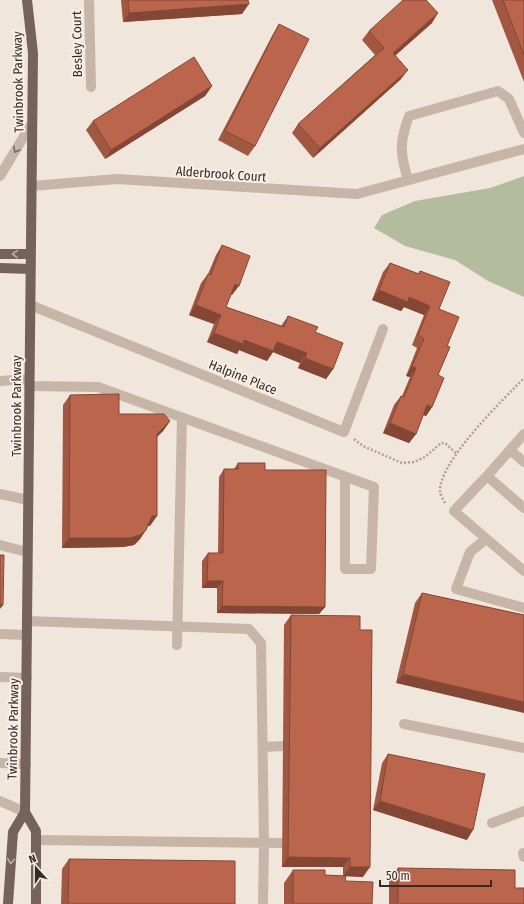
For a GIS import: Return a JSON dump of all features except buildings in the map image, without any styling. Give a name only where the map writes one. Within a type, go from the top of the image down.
[{"type":"main road","name":"Twinbrook Parkway","points":[[8,904],[13,832],[25,812],[33,53],[27,0]]},
{"type":"main road","points":[[0,254],[30,254]]},
{"type":"main road","points":[[0,268],[30,269]]},
{"type":"main road","points":[[25,812],[36,831],[36,904]]},
{"type":"street","name":"Besley Court","points":[[89,0],[90,87]]},
{"type":"street","points":[[408,180],[401,158],[402,136],[409,116],[498,91],[509,99],[524,133]]},
{"type":"street","points":[[0,176],[32,123]]},
{"type":"street","name":"Alderbrook Court","points":[[32,186],[117,179],[357,194],[524,149]]},
{"type":"street","name":"Halpine Place","points":[[30,305],[344,432]]},
{"type":"street","points":[[344,432],[383,329]]},
{"type":"street","points":[[0,381],[98,387],[374,487],[371,569],[345,569],[345,477]]},
{"type":"street","points":[[177,645],[182,418]]},
{"type":"street","points":[[524,434],[454,511],[524,571]]},
{"type":"street","points":[[510,450],[524,462]]},
{"type":"street","points":[[487,476],[524,508]]},
{"type":"street","points":[[0,494],[28,500]]},
{"type":"street","points":[[486,538],[470,552],[456,589],[524,608]]},
{"type":"street","points":[[0,545],[27,552]]},
{"type":"street","points":[[28,621],[250,629],[261,643],[264,747],[263,904]]},
{"type":"street","points":[[0,634],[27,635]]},
{"type":"street","points":[[0,677],[27,678]]},
{"type":"street","points":[[404,724],[524,748]]},
{"type":"street","points":[[264,747],[283,746]]},
{"type":"street","points":[[0,763],[26,764]]},
{"type":"street","points":[[0,801],[25,812]]},
{"type":"street","points":[[492,823],[524,810]]},
{"type":"street","points":[[36,840],[282,843]]},
{"type":"path","points":[[454,511],[445,505],[440,491],[445,474],[457,454],[479,424],[524,378]]},
{"type":"path","points":[[344,432],[363,446],[402,464],[414,462],[425,457],[441,443],[445,443],[457,454]]},
{"type":"green space","points":[[524,176],[524,297],[488,281],[455,260],[405,246],[374,228],[382,215],[415,201],[490,188]]}]
